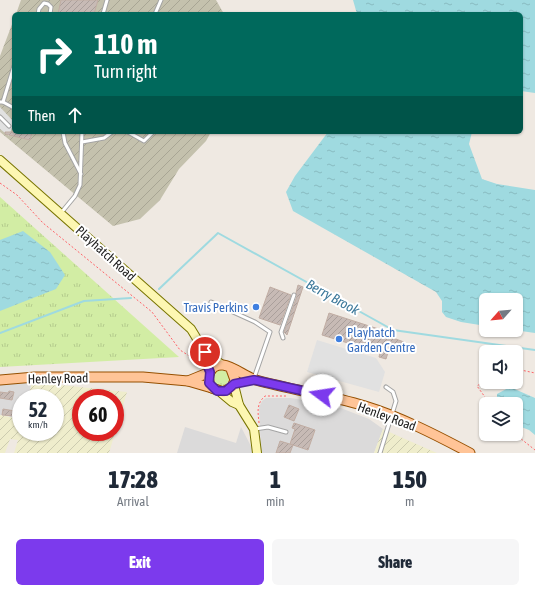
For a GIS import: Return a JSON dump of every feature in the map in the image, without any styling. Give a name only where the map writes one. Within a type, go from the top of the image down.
[{"type":"main road","name":"Playhatch Road","points":[[0,160],[191,329],[205,356],[210,372]]},
{"type":"main road","name":"Playhatch Road","points":[[205,356],[222,365]]},
{"type":"main road","points":[[239,405],[232,402],[209,383],[210,372],[215,367],[222,365],[231,369],[235,376],[234,384],[239,405],[257,428],[257,453]]},
{"type":"main road","name":"Henley Road","points":[[231,369],[254,380],[365,406],[416,426],[470,453]]},
{"type":"main road","name":"Henley Road","points":[[188,381],[210,372]]},
{"type":"main road","name":"Henley Road","points":[[0,380],[35,377],[143,377],[188,381],[216,390]]},
{"type":"main road","name":"Henley Road","points":[[234,384],[254,380]]},
{"type":"main road","points":[[216,390],[229,390],[234,384]]},
{"type":"lane","points":[[104,12],[107,0]]},
{"type":"lane","points":[[156,12],[161,0]]},
{"type":"lane","points":[[38,12],[44,3],[51,7],[50,12]]},
{"type":"lane","points":[[12,73],[1,102],[12,108]]},
{"type":"lane","points":[[0,117],[9,126]]},
{"type":"lane","points":[[63,134],[65,143],[81,174]]},
{"type":"lane","points":[[60,213],[75,196],[80,185],[82,134]]},
{"type":"lane","points":[[82,142],[104,138],[109,134]]},
{"type":"lane","points":[[132,134],[144,141],[151,134]]},
{"type":"lane","points":[[283,338],[280,332],[294,295]]},
{"type":"lane","points":[[211,302],[255,322],[270,332],[254,380]]},
{"type":"lane","points":[[380,453],[393,417],[396,401],[393,392],[386,387]]},
{"type":"lane","points":[[257,428],[268,427],[286,432]]},
{"type":"path","points":[[0,183],[17,195],[43,223],[152,312],[180,350],[195,361],[205,356]]},
{"type":"path","points":[[523,370],[535,373]]},
{"type":"path","points":[[257,428],[259,402],[265,396],[286,396]]},
{"type":"path","points":[[523,441],[535,450]]},
{"type":"shaded area","points":[[21,0],[216,0],[223,12],[17,12]]},
{"type":"shaded area","points":[[12,24],[12,134],[210,134],[206,141],[179,169],[160,200],[140,219],[113,226],[0,132],[0,56]]},
{"type":"shaded area","points":[[0,107],[12,120],[12,128],[9,136],[0,129]]},
{"type":"shaded area","points":[[317,340],[376,358],[385,372],[379,392],[307,372]]},
{"type":"shaded area","points":[[32,382],[30,389],[12,389],[12,417],[0,415],[0,384]]},
{"type":"shaded area","points":[[32,382],[98,389],[72,389],[72,441],[113,441],[109,453],[14,453],[18,441],[64,441],[64,389],[30,389]]},
{"type":"shaded area","points":[[124,392],[127,392],[124,402]]},
{"type":"shaded area","points":[[266,398],[291,398],[333,405],[369,419],[383,429],[374,453],[261,453],[259,407],[262,401]]},
{"type":"shaded area","points":[[0,415],[12,417],[12,439],[10,439],[5,453],[0,453]]},
{"type":"shaded area","points":[[185,427],[236,443],[241,427],[253,450],[253,453],[177,453]]},
{"type":"shaded area","points":[[383,429],[396,435],[437,453],[374,453]]},
{"type":"green space","points":[[0,197],[179,357],[0,367]]},
{"type":"green space","points":[[221,370],[227,372],[229,378],[227,384],[221,386],[215,384],[213,378],[215,372]]},
{"type":"water","points":[[353,0],[535,0],[535,93],[523,91],[523,12],[356,12]]},
{"type":"water","points":[[326,134],[472,134],[469,144],[482,179],[497,184],[535,190],[535,333],[523,331],[523,293],[479,293],[479,325],[461,322],[446,317],[442,312],[442,301],[436,292],[293,211],[286,192],[295,176]]},
{"type":"water","points":[[23,231],[50,252],[65,275],[56,289],[0,311],[0,240]]},
{"type":"water","points":[[506,389],[515,389],[535,398],[535,435],[523,428],[523,397],[497,397],[497,394]]},
{"type":"building","points":[[61,0],[98,0],[95,12],[58,12]]},
{"type":"building","points":[[5,132],[12,132],[12,134],[32,134],[30,140],[5,134]]},
{"type":"building","points":[[298,285],[303,287],[287,335],[284,332],[297,296],[296,293]]},
{"type":"building","points":[[270,287],[291,295],[280,325],[259,318]]},
{"type":"building","points":[[329,313],[394,334],[393,338],[404,342],[401,350],[390,346],[386,359],[379,357],[380,353],[322,335]]},
{"type":"building","points":[[9,391],[12,392],[12,400],[0,398],[0,392],[8,393]]},
{"type":"building","points":[[289,405],[299,409],[294,421],[284,417]]},
{"type":"building","points":[[3,409],[12,410],[12,416],[2,415]]},
{"type":"building","points":[[294,423],[315,430],[308,450],[290,444],[295,429],[292,428]]},
{"type":"building","points":[[280,441],[293,445],[290,453],[276,453]]},
{"type":"waterway","name":"Berry Brook","points":[[159,289],[218,233],[393,330],[535,350]]},
{"type":"waterway","name":"Berry Brook","points":[[0,333],[84,301],[131,298]]},
{"type":"place","name":"Travis Perkins","points":[[256,307]]},
{"type":"place","name":"Playhatch Garden Centre","points":[[339,339]]},
{"type":"route","points":[[205,352],[206,364],[210,372],[208,376],[209,383],[212,388],[217,391],[223,392],[229,390],[234,384],[254,380],[322,395]]}]
